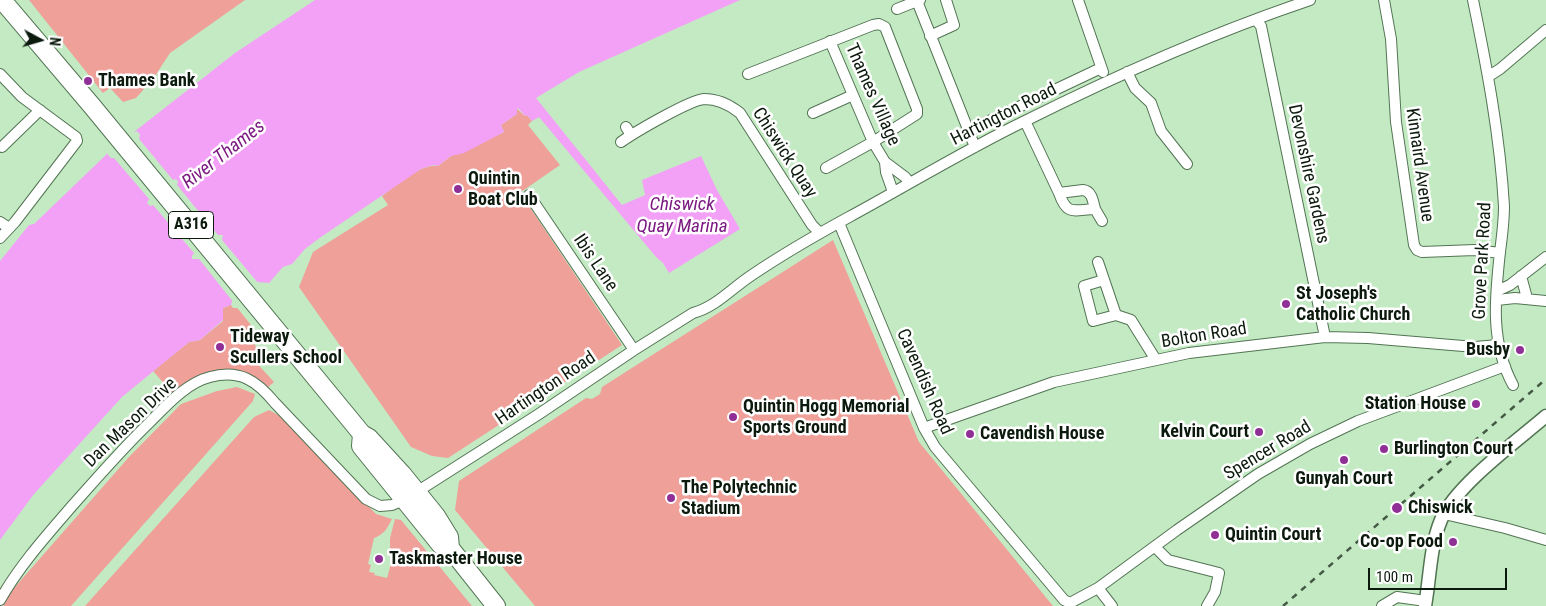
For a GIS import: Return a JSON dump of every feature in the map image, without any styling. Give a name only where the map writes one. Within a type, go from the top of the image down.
[{"type":"highway","name":"A316","points":[[2,0],[92,106],[362,434],[361,446],[410,496],[441,545],[450,548],[496,606]]},
{"type":"street","points":[[930,36],[954,25],[946,0]]},
{"type":"street","points":[[1078,0],[1107,82]]},
{"type":"street","name":"Hartington Road","points":[[410,496],[532,419],[692,313],[703,310],[726,296],[728,291],[752,275],[820,233],[975,147],[1127,72],[1310,0]]},
{"type":"street","name":"Kinnaird Avenue","points":[[1384,0],[1391,39],[1396,122],[1415,248],[1422,252],[1475,250],[1500,254]]},
{"type":"street","name":"Grove Park Road","points":[[1473,0],[1489,76],[1504,205],[1496,328],[1498,345],[1513,386]]},
{"type":"street","points":[[897,9],[919,1],[930,36],[975,147]]},
{"type":"street","name":"Devonshire Gardens","points":[[1256,20],[1261,26],[1325,337]]},
{"type":"street","name":"Thames Village","points":[[748,74],[873,25],[879,24],[885,27],[917,109],[917,114],[873,142]]},
{"type":"street","points":[[1489,76],[1546,30]]},
{"type":"street","name":"Thames Village","points":[[830,41],[873,142],[885,162],[906,177],[910,183]]},
{"type":"street","points":[[968,131],[1101,68]]},
{"type":"street","points":[[1127,72],[1134,88],[1151,103],[1161,131],[1187,164]]},
{"type":"street","points":[[0,74],[22,97],[76,137],[77,141],[0,238]]},
{"type":"street","points":[[813,113],[853,95]]},
{"type":"street","name":"Chiswick Quay","points":[[621,142],[628,131],[698,100],[712,100],[729,105],[740,113],[812,225],[820,233]]},
{"type":"street","points":[[2,147],[40,110]]},
{"type":"street","points":[[1025,121],[1059,193],[1063,206],[1067,209],[1095,209]]},
{"type":"street","points":[[826,168],[873,142]]},
{"type":"street","name":"Thames Village","points":[[885,162],[886,172],[894,192]]},
{"type":"street","points":[[1059,193],[1088,191],[1102,221]]},
{"type":"street","name":"Ibis Lane","points":[[529,195],[634,350]]},
{"type":"street","points":[[0,222],[9,228]]},
{"type":"street","name":"Cavendish Road","points":[[839,223],[924,428],[941,454],[1064,600],[1070,603]]},
{"type":"street","points":[[1497,296],[1546,257]]},
{"type":"street","points":[[1098,262],[1116,315]]},
{"type":"street","points":[[1522,276],[1527,298]]},
{"type":"street","points":[[1104,280],[1084,286],[1093,321],[1116,315],[1131,320],[1156,360]]},
{"type":"street","points":[[1497,296],[1546,300]]},
{"type":"street","name":"Bolton Road","points":[[924,428],[1054,382],[1189,353],[1325,337],[1383,339],[1466,347],[1498,345]]},
{"type":"street","name":"Spencer Road","points":[[1070,603],[1098,588],[1258,474],[1336,430],[1408,401],[1505,366]]},
{"type":"street","name":"Dan Mason Drive","points":[[0,600],[34,549],[121,450],[172,400],[199,381],[210,377],[242,376],[262,387],[275,403],[372,503],[386,506],[410,496]]},
{"type":"street","points":[[1382,606],[1398,597],[1425,604],[1435,543],[1439,525],[1444,514],[1456,496],[1474,477],[1546,416]]},
{"type":"street","points":[[1444,514],[1505,528],[1546,540]]},
{"type":"street","points":[[1155,547],[1168,560],[1219,573],[1215,592],[1207,606]]},
{"type":"street","points":[[1098,588],[1112,606]]},
{"type":"shaded area","points":[[29,0],[245,0],[170,53],[153,79],[136,98],[123,102],[110,88],[103,93]]},
{"type":"shaded area","points":[[516,108],[525,116],[527,115],[532,121],[528,125],[560,165],[521,192],[622,345],[448,458],[432,456],[411,447],[299,287],[313,252],[388,205],[382,196],[408,176],[424,168],[438,166],[451,156],[504,132],[501,125],[517,114]]},
{"type":"shaded area","name":"Quintin Hogg Memorial Sports Ground","points":[[833,240],[919,442],[1053,606],[535,606],[455,510],[459,481],[586,398],[592,399],[600,394],[602,387]]},
{"type":"shaded area","name":"Tideway Scullers School","points":[[231,305],[239,310],[254,329],[248,336],[260,352],[253,359],[274,382],[267,388],[232,374],[174,395],[153,371],[189,342],[200,340],[223,321],[223,308]]},
{"type":"shaded area","points":[[237,387],[255,394],[253,401],[71,606],[3,606],[7,596],[129,457],[181,404],[217,391]]},
{"type":"shaded area","points":[[269,410],[280,416],[376,514],[392,519],[383,533],[374,538],[368,564],[371,565],[369,572],[387,578],[394,553],[390,548],[390,538],[395,519],[401,520],[472,606],[85,606],[254,417]]},
{"type":"water","points":[[315,0],[740,0],[579,72],[536,98],[622,205],[645,195],[642,180],[701,156],[717,190],[740,229],[669,273],[663,263],[539,117],[532,121],[517,108],[517,114],[501,125],[504,132],[464,153],[451,156],[438,166],[433,165],[421,169],[305,249],[292,264],[283,267],[269,283],[258,282],[232,301],[231,305],[223,308],[223,320],[200,340],[189,342],[122,397],[34,494],[0,540],[0,261],[29,225],[34,224],[109,152],[108,155],[114,158],[139,138],[140,134],[134,132],[235,53]]},
{"type":"pier","points":[[132,130],[134,132],[137,131],[140,135],[140,140],[173,180],[178,181],[177,185],[218,235],[223,235],[222,240],[259,284],[234,303],[199,259],[192,259],[194,253],[153,205],[150,206],[147,203],[149,199],[114,158],[108,155],[108,150],[111,150],[111,155],[113,155],[137,139],[137,135],[133,134]]},
{"type":"railway","points":[[1283,606],[1546,379]]},
{"type":"place","name":"Thames Bank","points":[[88,81]]},
{"type":"place","name":"Quintin Boat Club","points":[[458,189]]},
{"type":"place","name":"St Joseph's Catholic Church","points":[[1286,304]]},
{"type":"place","name":"Tideway Scullers School","points":[[220,347]]},
{"type":"place","name":"Busby","points":[[1520,350]]},
{"type":"place","name":"Station House","points":[[1476,404]]},
{"type":"place","name":"Quintin Hogg Memorial Sports Ground","points":[[733,417]]},
{"type":"place","name":"Kelvin Court","points":[[1259,432]]},
{"type":"place","name":"Cavendish House","points":[[970,434]]},
{"type":"place","name":"Burlington Court","points":[[1384,449]]},
{"type":"place","name":"Gunyah Court","points":[[1344,460]]},
{"type":"place","name":"The Polytechnic Stadium","points":[[671,498]]},
{"type":"place","name":"Chiswick","points":[[1397,508]]},
{"type":"place","name":"Quintin Court","points":[[1215,535]]},
{"type":"place","name":"Co-op Food","points":[[1453,542]]},
{"type":"place","name":"Taskmaster House","points":[[379,559]]},
{"type":"water label","name":"River Thames","points":[[224,155]]},
{"type":"water label","name":"Chiswick Quay Marina","points":[[682,216]]}]
